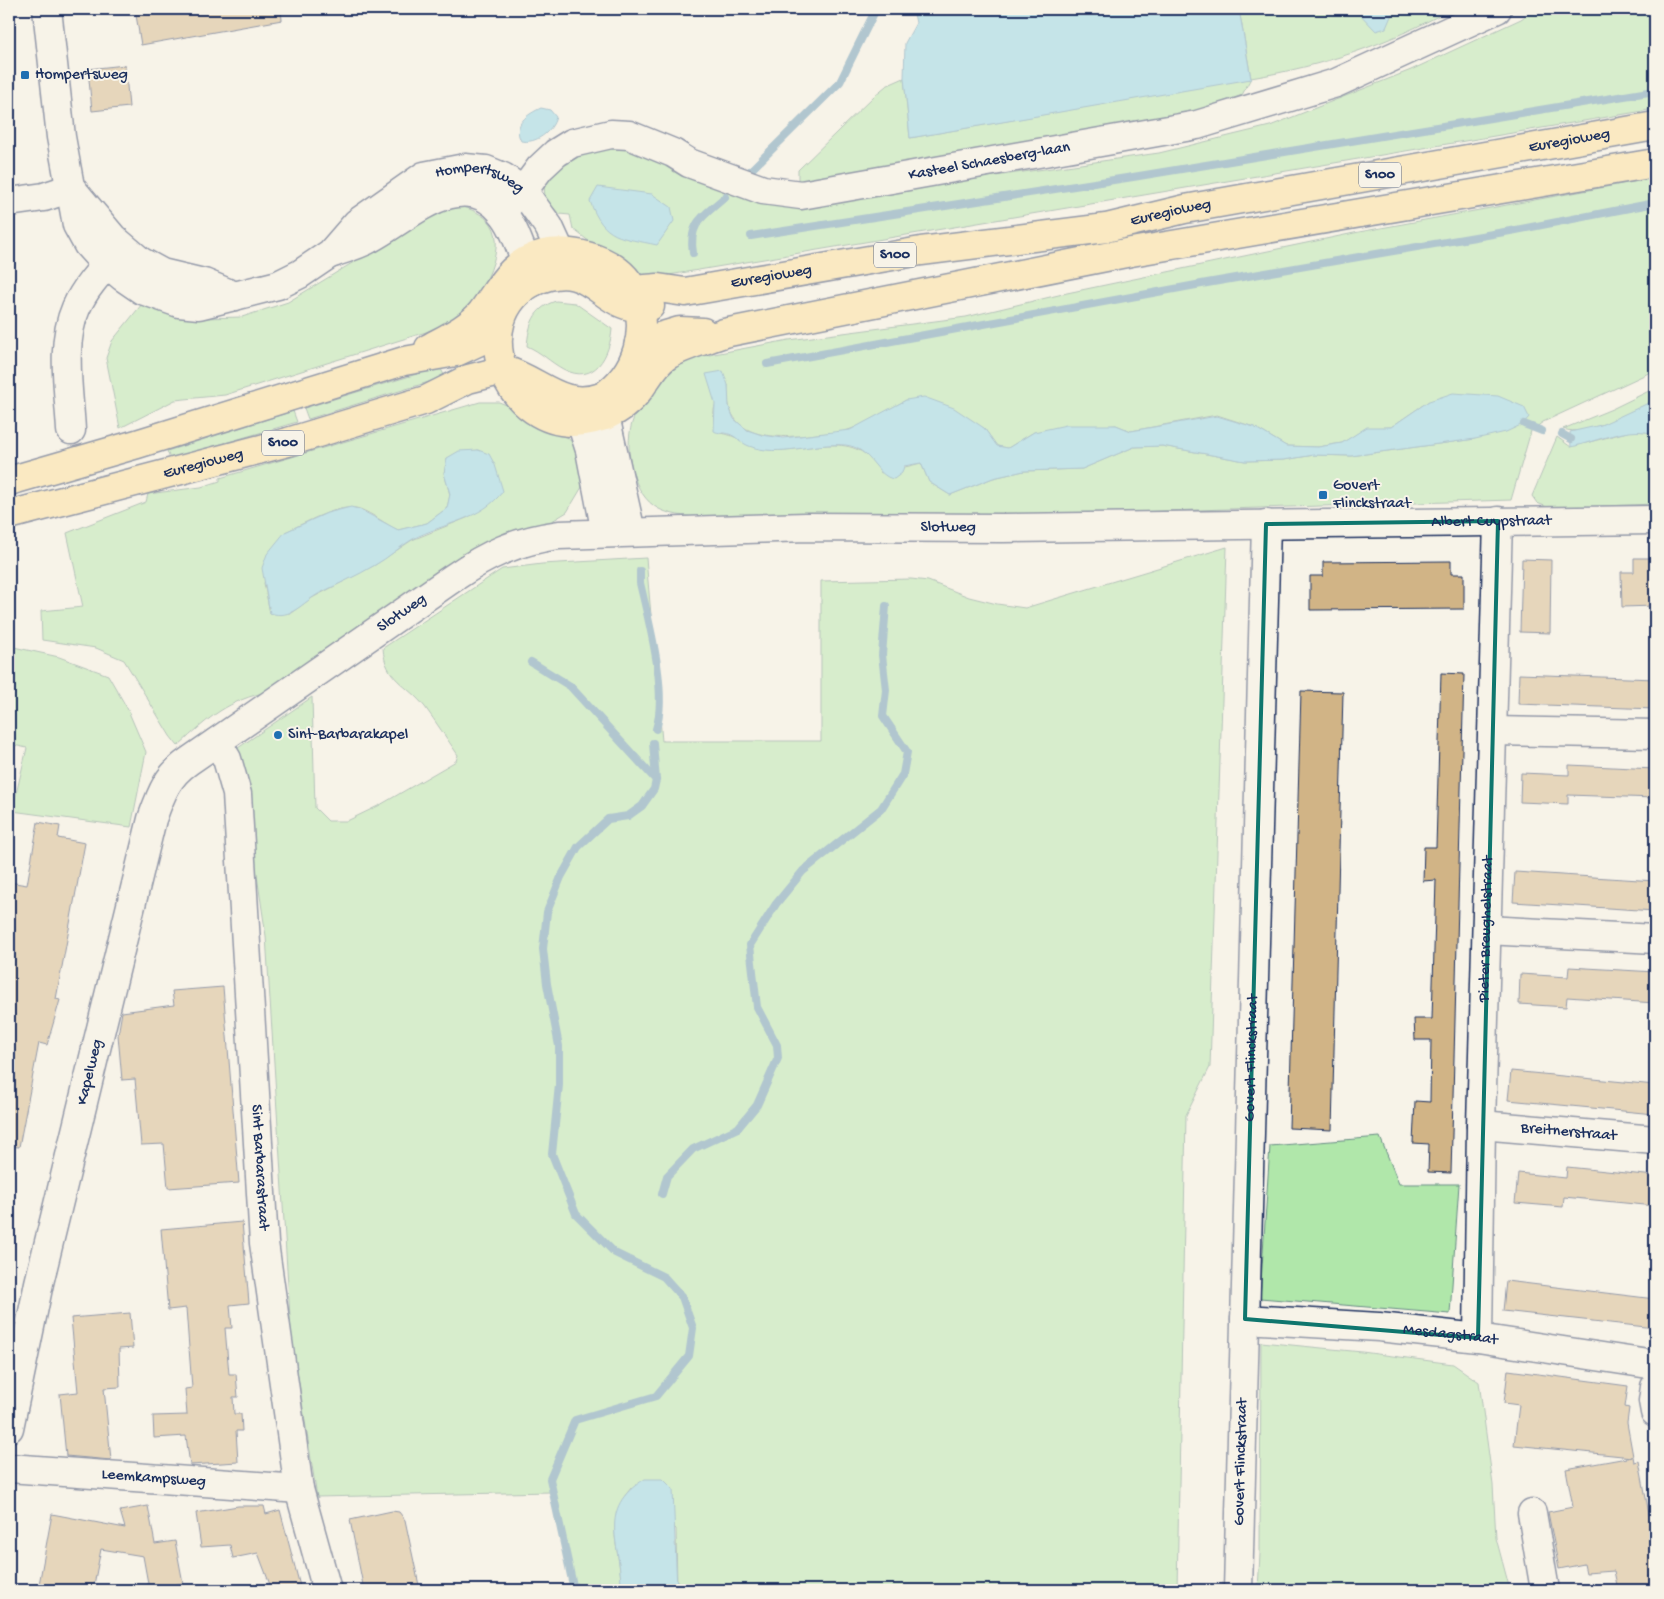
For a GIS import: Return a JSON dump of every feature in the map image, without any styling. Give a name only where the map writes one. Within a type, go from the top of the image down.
[{"type":"main road","name":"Euregioweg","points":[[635,299],[662,304],[685,292],[921,250],[1106,228],[1185,209],[1655,126]]},
{"type":"main road","name":"Euregioweg","points":[[596,412],[629,401],[654,368],[667,355],[724,333],[1131,252],[1655,163]]},
{"type":"main road","points":[[529,272],[542,254],[560,251],[590,256],[608,265],[625,279],[635,299],[639,343],[630,370],[611,391],[596,412],[564,421],[546,416],[527,405],[508,380],[489,323],[499,284],[512,271],[579,277],[592,283],[620,304],[635,299]]},
{"type":"main road","name":"S100","points":[[9,481],[146,442],[404,361],[456,333],[489,323]]},
{"type":"main road","name":"Euregioweg","points":[[639,343],[680,331],[724,333]]},
{"type":"main road","name":"Euregioweg","points":[[9,515],[288,442],[426,400],[508,380]]},
{"type":"street","name":"Hompertsweg","points":[[47,9],[61,137],[77,225],[88,245],[114,256],[142,290],[179,303],[199,305],[278,285],[300,274],[331,253],[366,241],[418,206],[439,197],[473,194],[487,199],[501,211],[512,229],[529,272]]},
{"type":"street","name":"Kasteel Schaesberg-laan","points":[[501,211],[523,191],[540,168],[556,153],[572,143],[611,134],[629,135],[673,153],[689,163],[763,190],[801,195],[1197,125],[1336,83],[1497,9]]},
{"type":"street","name":"Hompertsweg","points":[[331,253],[357,222],[424,176],[464,168],[486,170],[503,177],[523,191],[549,227],[560,251]]},
{"type":"street","points":[[9,202],[39,198],[71,188]]},
{"type":"street","points":[[71,430],[68,360],[72,320],[89,285],[114,256]]},
{"type":"street","points":[[596,412],[618,533]]},
{"type":"street","name":"Albert Cuypstraat","points":[[1266,524],[1655,520]]},
{"type":"street","name":"Pieter Breughelstraat","points":[[1478,1338],[1481,1125],[1498,521]]},
{"type":"street","name":"Slotweg","points":[[217,742],[460,574],[498,550],[542,538],[618,533],[806,527],[1002,528],[1266,524]]},
{"type":"street","name":"Govert Flinckstraat","points":[[1238,1590],[1266,524]]},
{"type":"street","points":[[1493,731],[1655,734]]},
{"type":"street","name":"Kapelweg","points":[[9,1428],[39,1283],[152,819],[163,788],[174,771],[217,742]]},
{"type":"street","name":"Sint Barbarastraat","points":[[217,742],[226,759],[237,794],[264,1243],[299,1489],[326,1590]]},
{"type":"street","points":[[1487,930],[1655,939]]},
{"type":"street","name":"Breitnerstraat","points":[[1481,1125],[1655,1140]]},
{"type":"street","name":"Mesdagstraat","points":[[1245,1319],[1379,1327],[1478,1338],[1655,1365]]},
{"type":"street","points":[[1655,1387],[1653,1400],[1655,1412]]},
{"type":"street","name":"Leemkampsweg","points":[[9,1468],[299,1489]]},
{"type":"street","points":[[1532,1513],[1545,1590]]},
{"type":"highlighted area","points":[[1498,521],[1478,1338],[1245,1319],[1266,524]]},
{"type":"green space","points":[[1239,9],[1451,9],[1403,33],[1354,52],[1303,67],[1251,78]]},
{"type":"green space","points":[[1536,9],[1655,9],[1655,109],[657,277],[640,274],[614,254],[590,242],[573,229],[570,215],[559,214],[545,198],[544,184],[569,156],[615,143],[831,199],[1159,153],[1270,126],[1411,70],[1521,19]]},
{"type":"green space","points":[[904,78],[910,138],[1251,78],[1242,95],[1186,116],[798,183],[798,170],[875,95],[886,86]]},
{"type":"green space","points":[[1655,178],[1655,370],[1543,422],[1531,431],[1511,500],[974,517],[697,517],[682,516],[659,509],[642,493],[636,483],[632,471],[629,446],[635,415],[670,371],[693,358],[789,340],[966,317],[1067,293],[1359,232]],"holes":[[[728,385],[729,404],[734,417],[743,427],[756,433],[770,436],[801,436],[847,430],[872,419],[906,400],[984,428],[997,446],[1008,448],[1034,432],[1116,425],[1131,431],[1217,415],[1254,427],[1286,446],[1318,447],[1342,443],[1367,428],[1391,427],[1429,401],[1475,439],[1351,456],[1314,455],[1284,460],[1245,461],[1162,446],[1134,447],[1082,469],[1024,471],[993,478],[950,495],[929,482],[921,463],[881,473],[870,459],[858,450],[845,446],[831,445],[769,450],[755,447],[732,436],[719,433],[714,419],[714,408]]]},
{"type":"green space","points":[[459,205],[477,212],[488,220],[496,235],[496,248],[488,277],[481,291],[463,314],[454,321],[426,332],[225,395],[175,400],[120,428],[106,358],[112,341],[142,304],[203,318],[242,317],[288,302],[426,218]]},
{"type":"green space","points":[[556,301],[575,303],[612,329],[611,339],[604,358],[592,371],[584,374],[563,369],[527,346],[531,324],[537,313],[548,304]]},
{"type":"green space","points":[[440,367],[445,377],[308,419],[304,408]]},
{"type":"green space","points":[[1655,388],[1655,400],[1609,422],[1584,430],[1573,431],[1563,429],[1612,409]]},
{"type":"green space","points":[[480,402],[499,402],[514,408],[567,437],[577,448],[583,473],[582,487],[567,512],[271,691],[242,700],[220,711],[178,746],[124,660],[96,648],[42,640],[41,611],[83,607],[67,533],[146,502],[148,494],[201,487],[220,481],[220,478]],"holes":[[[478,450],[469,517],[412,540],[375,565],[310,599],[291,613],[270,613],[264,583],[285,532],[332,511],[352,508],[365,511],[398,530],[427,523],[447,508],[450,495],[444,473],[447,458]]]},
{"type":"green space","points":[[293,411],[297,422],[170,459],[167,451]]},
{"type":"green space","points":[[1631,431],[1649,432],[1655,435],[1655,504],[1550,508],[1537,503],[1532,496],[1557,437],[1571,447]]},
{"type":"green space","points":[[1227,547],[1210,1067],[1186,1115],[1177,1590],[677,1590],[676,1529],[631,1488],[622,1501],[615,1525],[621,1590],[574,1590],[551,1492],[317,1497],[291,1332],[266,936],[255,862],[218,765],[238,748],[312,697],[315,808],[328,821],[347,821],[380,805],[456,761],[458,755],[425,707],[392,675],[385,659],[383,648],[502,569],[542,564],[646,558],[662,741],[821,741],[821,581],[911,579],[928,581],[969,597],[1025,608]]},
{"type":"green space","points":[[9,646],[59,657],[108,675],[127,708],[146,752],[131,827],[12,811],[27,748],[9,744]]},
{"type":"green space","points":[[1380,1137],[1399,1184],[1459,1184],[1450,1314],[1260,1298],[1270,1146]]},
{"type":"green space","points":[[1261,1342],[1362,1352],[1453,1364],[1479,1382],[1493,1485],[1496,1538],[1510,1590],[1258,1590],[1260,1554]]},
{"type":"water","points":[[913,9],[1194,9],[1195,11],[1205,9],[1239,9],[1251,79],[910,138],[904,78],[905,43],[916,23]]},
{"type":"water","points":[[1355,9],[1394,9],[1386,28],[1376,31]]},
{"type":"water","points":[[541,108],[550,110],[556,117],[551,128],[538,139],[521,141],[518,130],[523,120]]},
{"type":"water","points":[[598,187],[652,194],[671,207],[674,221],[657,245],[615,235],[601,223],[590,201]]},
{"type":"water","points":[[723,371],[728,385],[729,407],[734,419],[747,430],[762,435],[783,438],[850,430],[906,400],[924,397],[954,408],[984,428],[997,446],[1008,448],[1034,432],[1066,425],[1116,425],[1131,431],[1217,416],[1254,427],[1286,446],[1318,447],[1342,443],[1367,427],[1391,427],[1429,401],[1453,393],[1498,396],[1524,407],[1529,417],[1523,424],[1506,432],[1475,439],[1351,456],[1314,455],[1284,460],[1245,461],[1162,446],[1134,447],[1082,469],[1024,471],[993,478],[950,495],[929,482],[921,463],[904,466],[902,473],[894,479],[882,473],[867,456],[854,447],[833,445],[785,450],[761,449],[746,445],[727,433],[714,431],[715,403],[706,374]]},
{"type":"water","points":[[1655,400],[1655,435],[1646,432],[1625,433],[1571,447],[1570,432],[1601,425]]},
{"type":"water","points":[[478,450],[489,454],[495,465],[503,491],[494,501],[473,515],[413,539],[380,562],[320,593],[290,612],[278,615],[270,613],[262,568],[267,554],[285,532],[327,513],[351,507],[361,510],[398,530],[427,523],[447,508],[450,494],[444,473],[447,458],[459,451]]},
{"type":"water","points":[[645,1479],[663,1479],[673,1489],[677,1590],[621,1590],[615,1529],[616,1515],[620,1503],[630,1490]]},
{"type":"building","points":[[135,9],[281,9],[282,20],[141,45]]},
{"type":"building","points":[[125,65],[129,107],[92,111],[88,69]]},
{"type":"building","points":[[1634,558],[1655,558],[1655,606],[1622,607],[1621,572],[1634,572]]},
{"type":"building","points":[[1522,559],[1551,560],[1550,633],[1520,632]]},
{"type":"building","points":[[1451,561],[1451,574],[1464,574],[1464,609],[1310,610],[1310,576],[1323,576],[1323,562]]},
{"type":"building","points":[[1441,673],[1464,674],[1451,1173],[1428,1172],[1429,1144],[1413,1143],[1415,1101],[1430,1102],[1431,1040],[1415,1040],[1414,1019],[1432,1019],[1436,880],[1423,881],[1424,847],[1436,847]]},
{"type":"building","points":[[1519,674],[1655,679],[1655,709],[1518,704]]},
{"type":"building","points":[[1301,691],[1343,692],[1332,1130],[1289,1128]]},
{"type":"building","points":[[1569,765],[1655,769],[1655,798],[1568,795],[1568,804],[1520,802],[1521,773],[1569,775]]},
{"type":"building","points":[[38,822],[60,826],[58,838],[85,843],[56,999],[60,1000],[47,1045],[39,1043],[19,1147],[9,1146],[9,882],[27,885]]},
{"type":"building","points":[[1515,872],[1655,881],[1655,911],[1513,902]]},
{"type":"building","points":[[1569,967],[1655,972],[1655,1003],[1567,997],[1566,1007],[1519,1004],[1520,974],[1568,977]]},
{"type":"building","points":[[223,987],[239,1183],[168,1188],[164,1144],[141,1145],[135,1079],[122,1080],[118,1035],[122,1012],[174,1005],[172,991]]},
{"type":"building","points":[[1511,1071],[1655,1085],[1654,1114],[1508,1100]]},
{"type":"building","points":[[1567,1167],[1655,1176],[1655,1206],[1564,1197],[1563,1207],[1515,1203],[1518,1173],[1566,1178]]},
{"type":"building","points":[[242,1222],[249,1303],[230,1305],[232,1328],[225,1328],[229,1374],[236,1374],[238,1397],[233,1397],[234,1414],[241,1414],[242,1431],[236,1431],[238,1462],[190,1465],[186,1436],[154,1438],[153,1416],[187,1415],[185,1389],[192,1388],[186,1308],[168,1310],[161,1229]]},
{"type":"building","points":[[1506,1281],[1655,1299],[1655,1328],[1503,1311]]},
{"type":"building","points":[[130,1313],[133,1348],[119,1349],[120,1387],[104,1388],[111,1460],[66,1456],[60,1394],[78,1392],[71,1318]]},
{"type":"building","points":[[1508,1370],[1628,1386],[1625,1407],[1629,1408],[1627,1423],[1634,1462],[1639,1461],[1655,1546],[1655,1574],[1649,1575],[1652,1590],[1618,1590],[1614,1571],[1586,1573],[1584,1564],[1559,1569],[1548,1512],[1573,1507],[1566,1469],[1632,1457],[1514,1445],[1519,1405],[1504,1403]]},
{"type":"building","points":[[148,1506],[155,1544],[175,1541],[183,1583],[149,1589],[143,1556],[101,1549],[93,1590],[38,1590],[52,1514],[125,1528],[120,1511]]},
{"type":"building","points":[[238,1506],[264,1506],[266,1514],[280,1510],[301,1590],[272,1590],[258,1553],[233,1558],[230,1545],[201,1547],[196,1513]]},
{"type":"building","points":[[392,1511],[399,1512],[405,1520],[420,1590],[364,1590],[350,1520]]},
{"type":"waterway","points":[[749,172],[840,82],[876,9]]},
{"type":"waterway","points":[[751,236],[1133,177],[1655,91]]},
{"type":"waterway","points":[[693,253],[692,242],[695,227],[699,220],[725,197]]},
{"type":"waterway","points":[[767,364],[1207,283],[1516,230],[1655,203]]},
{"type":"waterway","points":[[1524,424],[1542,431]]},
{"type":"waterway","points":[[1562,434],[1571,439]]},
{"type":"waterway","points":[[640,571],[640,583],[659,677],[659,714],[656,729]]},
{"type":"waterway","points":[[662,1194],[667,1176],[693,1149],[738,1128],[757,1105],[778,1058],[777,1045],[757,1007],[750,945],[776,904],[803,871],[881,809],[903,774],[907,752],[883,716],[886,690],[882,655],[886,606]]},
{"type":"waterway","points":[[531,662],[570,686],[656,780]]},
{"type":"waterway","points":[[574,1590],[550,1479],[575,1420],[656,1396],[689,1356],[693,1328],[682,1297],[664,1277],[615,1253],[576,1214],[552,1154],[559,1085],[559,1046],[547,984],[543,949],[547,912],[561,877],[578,847],[608,819],[628,816],[642,806],[654,789],[656,780],[653,743]]},
{"type":"place","name":"Hompertsweg","points":[[25,75]]},
{"type":"place","name":"Govert Flinckstraat","points":[[1323,495]]},
{"type":"place","name":"Sint-Barbarakapel","points":[[278,735]]}]
